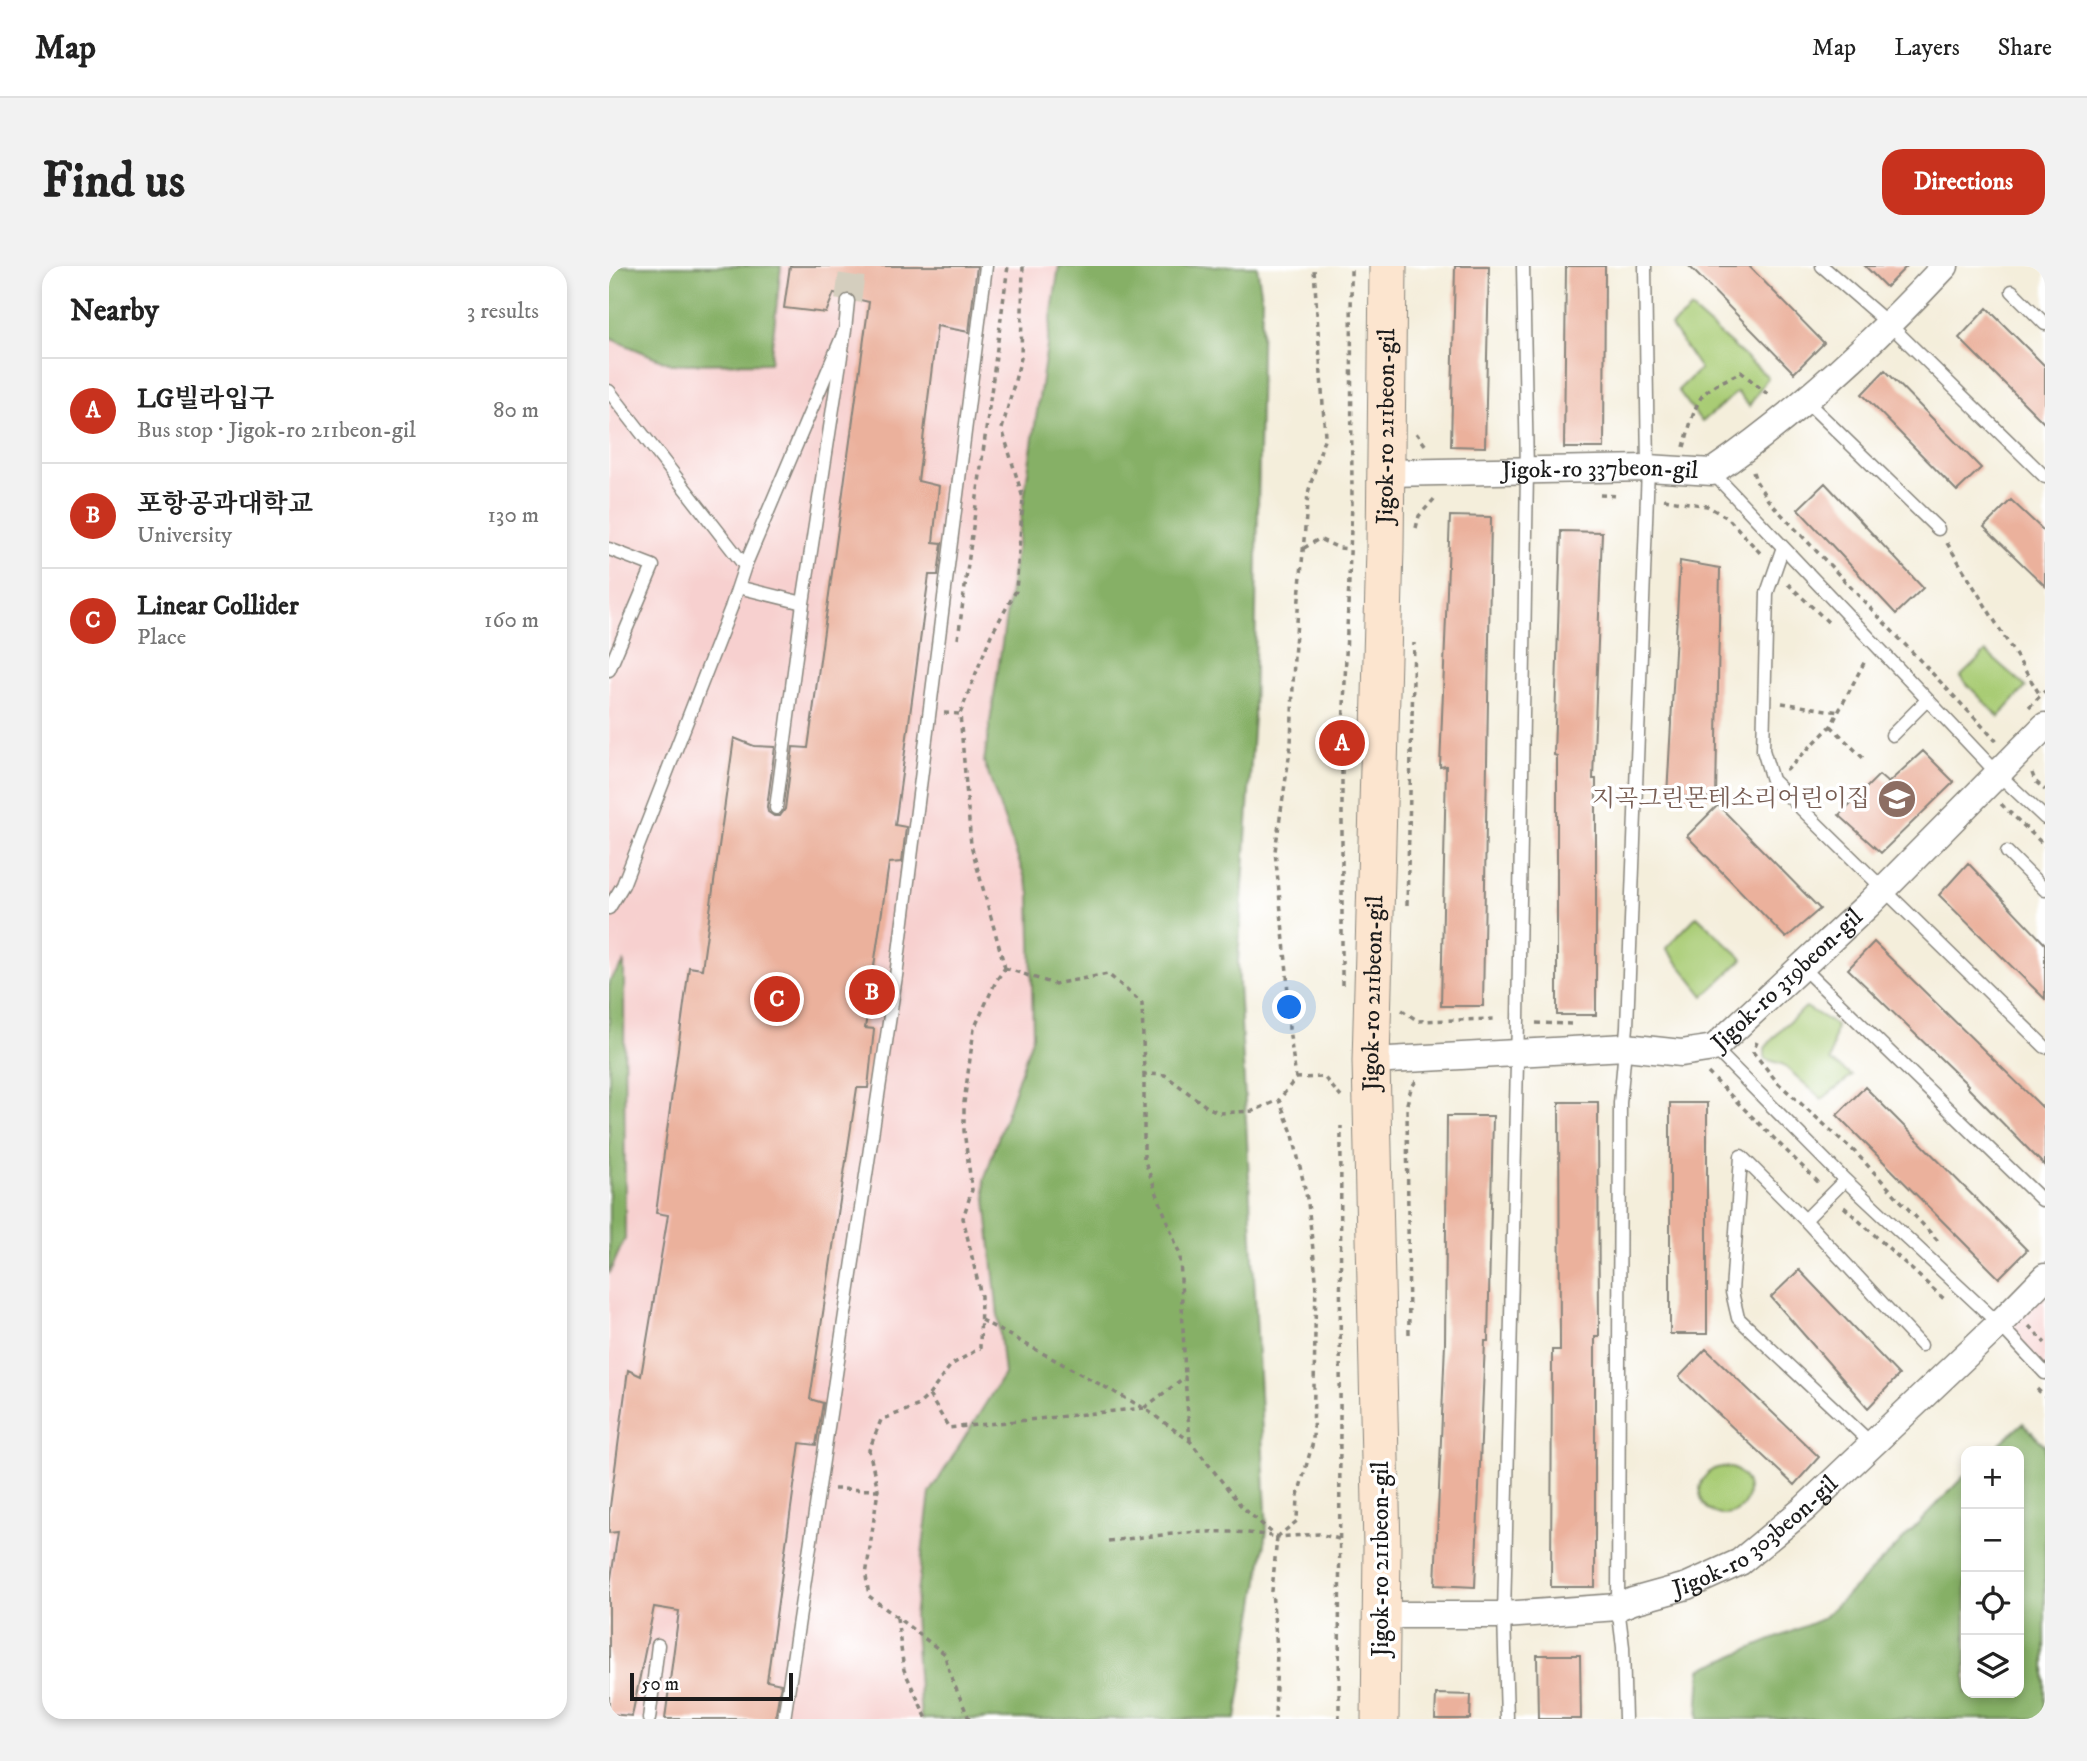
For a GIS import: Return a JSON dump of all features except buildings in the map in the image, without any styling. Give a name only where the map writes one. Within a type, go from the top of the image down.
[{"type":"main road","name":"Jigok-ro 211beon-gil","points":[[1380,1719],[1383,1615],[1371,1062],[1386,472],[1388,266]]},
{"type":"street","name":"Jigok-ro 337beon-gil","points":[[1386,472],[1648,468],[1712,472],[1806,401],[1889,325],[1945,266]]},
{"type":"street","name":"Jigok-ro 319beon-gil","points":[[1371,1062],[1626,1048],[1681,1053],[1711,1060],[2045,726]]},
{"type":"street","name":"Jigok-ro 303beon-gil","points":[[1383,1615],[1504,1615],[1618,1607],[1687,1586],[1740,1562],[1804,1509],[2045,1277]]},
{"type":"lane","points":[[784,1719],[896,976],[986,266]]},
{"type":"lane","points":[[1507,1719],[1504,1615],[1527,471],[1523,266]]},
{"type":"lane","points":[[1625,1719],[1623,1647],[1618,1607],[1619,1103],[1626,1048],[1648,468],[1645,266]]},
{"type":"lane","points":[[1822,266],[1889,325],[2045,477]]},
{"type":"lane","points":[[2012,291],[2045,324]]},
{"type":"lane","points":[[776,808],[848,301]]},
{"type":"lane","points":[[609,908],[623,886],[745,566],[845,330]]},
{"type":"lane","points":[[609,391],[745,566]]},
{"type":"lane","points":[[1806,401],[1938,529]]},
{"type":"lane","points":[[1712,472],[1997,773],[2045,818]]},
{"type":"lane","points":[[1783,547],[1766,593],[1763,750],[1772,780],[2045,1047]]},
{"type":"lane","points":[[609,549],[653,566],[609,670]]},
{"type":"lane","points":[[738,587],[803,603]]},
{"type":"lane","points":[[1892,735],[1927,700]]},
{"type":"lane","points":[[2007,852],[2045,890]]},
{"type":"lane","points":[[609,880],[623,886]]},
{"type":"lane","points":[[1802,967],[2042,1200]]},
{"type":"lane","points":[[1711,1060],[1999,1324],[2045,1373]]},
{"type":"lane","points":[[1872,1444],[1738,1318],[1732,1292],[1741,1156],[1805,1220],[1921,1345]]},
{"type":"lane","points":[[1805,1220],[1845,1180]]},
{"type":"lane","points":[[649,1719],[658,1645]]},
{"type":"path","points":[[956,651],[1008,266]]},
{"type":"path","points":[[1005,968],[971,845],[960,713],[991,635],[1016,591],[1023,498],[1002,429],[1021,358],[1023,266]]},
{"type":"path","points":[[1144,1074],[1165,1076],[1207,1107],[1220,1113],[1253,1111],[1279,1100],[1296,1078],[1289,1029],[1287,971],[1275,851],[1291,744],[1294,657],[1308,493],[1325,436],[1312,266]]},
{"type":"path","points":[[1342,989],[1342,758],[1350,549],[1351,266]]},
{"type":"path","points":[[2040,266],[2045,270]]},
{"type":"path","points":[[1683,452],[1690,424],[1703,395],[1726,380],[1741,372],[1773,399]]},
{"type":"path","points":[[1753,468],[1756,481],[1768,500],[1995,740],[2006,731]]},
{"type":"path","points":[[1664,499],[1707,506],[1728,518],[1762,555]]},
{"type":"path","points":[[1413,537],[1419,516],[1427,507]]},
{"type":"path","points":[[1938,529],[2040,695]]},
{"type":"path","points":[[1304,548],[1319,538],[1339,548],[1350,549]]},
{"type":"path","points":[[1775,783],[1831,726],[1866,659]]},
{"type":"path","points":[[1764,700],[1839,712]]},
{"type":"path","points":[[945,713],[947,701]]},
{"type":"path","points":[[1831,726],[1864,759]]},
{"type":"path","points":[[2035,781],[2045,790]]},
{"type":"path","points":[[1990,805],[2000,802],[2045,846]]},
{"type":"path","points":[[1005,968],[1054,984],[1108,974],[1142,1003],[1144,1159],[1180,1255],[1190,1441]]},
{"type":"path","points":[[969,1719],[958,1687],[948,1670],[945,1654],[869,1596],[866,1576],[877,1490],[869,1450],[881,1420],[917,1406],[929,1395],[951,1365],[980,1348],[981,1296],[963,1218],[972,1190],[964,1131],[964,1103],[974,1029],[996,981],[1005,968]]},
{"type":"path","points":[[1402,1000],[1402,1011],[1419,1021],[1495,1019]]},
{"type":"path","points":[[1534,1023],[1575,1024]]},
{"type":"path","points":[[1760,1034],[1753,1052],[1778,1083],[1856,1153],[1940,1243]]},
{"type":"path","points":[[1711,1060],[1818,1182]]},
{"type":"path","points":[[1407,1104],[1411,1088],[1422,1074]]},
{"type":"path","points":[[1296,1078],[1324,1077],[1341,1097],[1341,1085]]},
{"type":"path","points":[[1275,1719],[1277,1649],[1272,1591],[1277,1537],[1297,1521],[1298,1495],[1313,1442],[1316,1278],[1308,1203],[1293,1135],[1279,1100]]},
{"type":"path","points":[[1339,1719],[1341,1124]]},
{"type":"path","points":[[1844,1207],[1953,1307]]},
{"type":"path","points":[[981,1320],[1144,1408],[1190,1441],[1242,1507],[1277,1537]]},
{"type":"path","points":[[2028,1326],[2045,1343]]},
{"type":"path","points":[[929,1395],[949,1428],[1144,1408],[1185,1377]]},
{"type":"path","points":[[819,1489],[877,1490]]},
{"type":"path","points":[[1108,1541],[1184,1532],[1249,1532],[1277,1537],[1319,1534],[1339,1539]]},
{"type":"path","points":[[897,1618],[904,1670],[927,1719]]},
{"type":"shaded area","points":[[609,266],[1164,266],[1107,1719],[609,1719]]},
{"type":"shaded area","points":[[2045,1277],[2045,1373],[1999,1324]]},
{"type":"green space","points":[[609,266],[781,266],[770,363],[671,364],[609,338]]},
{"type":"green space","points":[[1059,266],[1257,266],[1262,298],[1254,715],[1238,963],[1267,1531],[1236,1719],[921,1719],[914,1616],[930,1493],[1004,1374],[984,1180],[1033,1035],[1030,893],[984,762]]},
{"type":"green space","points":[[1691,309],[1768,377],[1749,406],[1737,392],[1702,422],[1678,390],[1700,369],[1671,326]]},
{"type":"green space","points":[[1986,652],[2026,687],[1999,717],[1960,677]]},
{"type":"green space","points":[[1697,916],[1743,959],[1704,996],[1666,948]]},
{"type":"green space","points":[[624,963],[625,1238],[609,1274],[609,981]]},
{"type":"green space","points":[[1806,1007],[1836,1025],[1830,1061],[1852,1076],[1822,1099],[1782,1064],[1765,1059],[1765,1048],[1782,1028]]},
{"type":"green space","points":[[2023,1423],[2045,1446],[2045,1719],[1698,1719],[1701,1669],[1822,1619],[1961,1479],[1961,1698],[2024,1698],[2024,1446],[1997,1446]]},
{"type":"green space","points":[[1724,1467],[1741,1474],[1748,1491],[1741,1508],[1724,1515],[1707,1508],[1700,1491],[1707,1474]]},
{"type":"tunnel","points":[[848,301],[853,266]]},
{"type":"place","name":"LG빌라입구","points":[[1342,743]]},
{"type":"place","name":"지곡그린몬테소리어린이집","points":[[1897,799]]},
{"type":"place","name":"포항공과대학교","points":[[872,992]]},
{"type":"place","name":"Linear Collider","points":[[777,999]]}]
